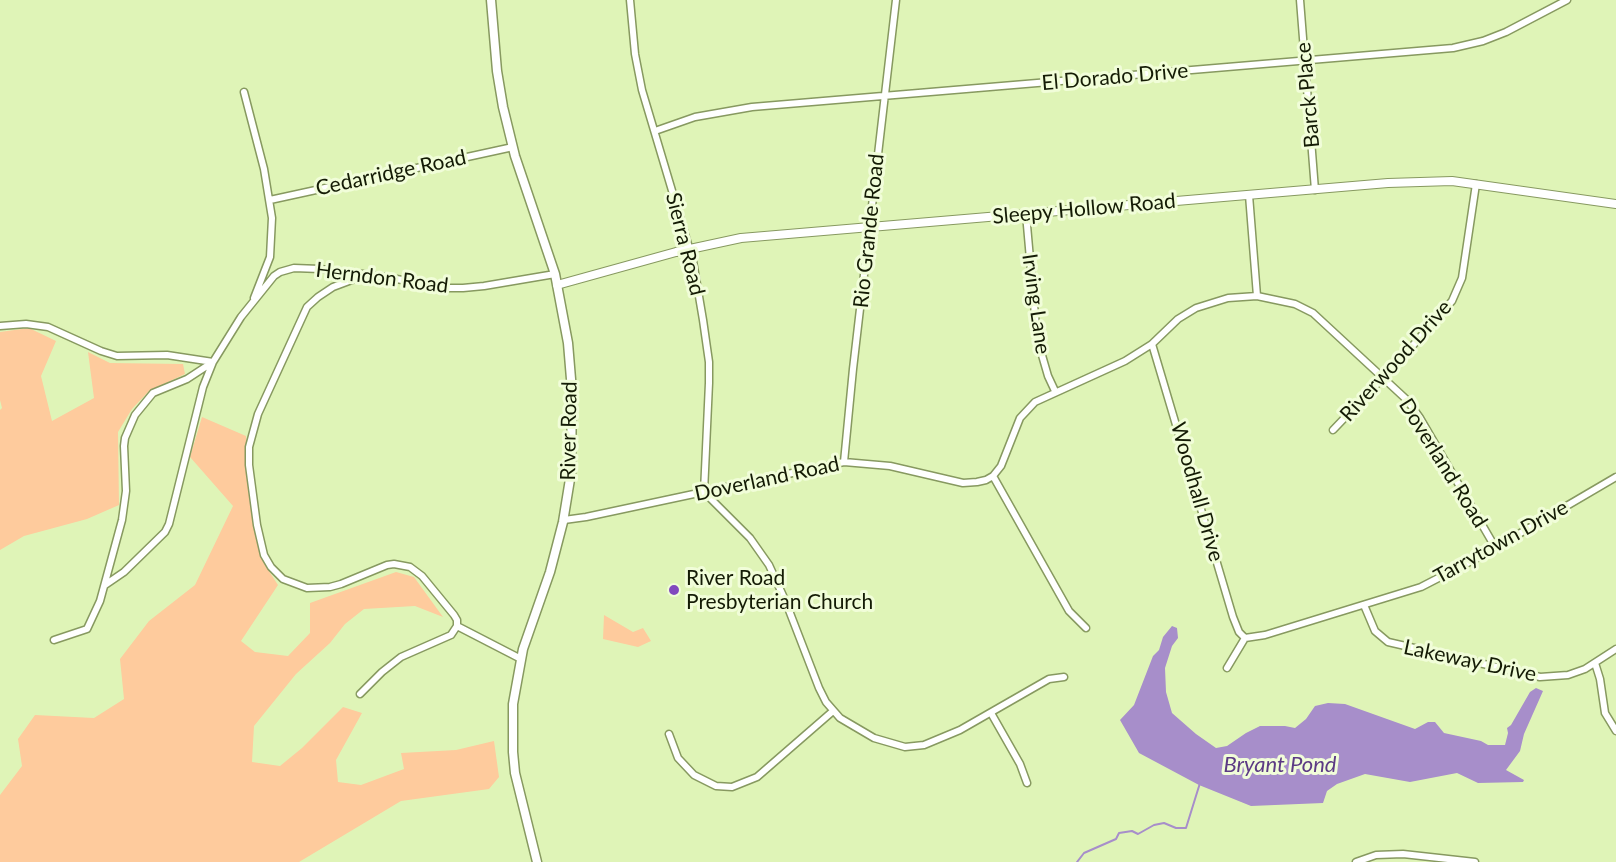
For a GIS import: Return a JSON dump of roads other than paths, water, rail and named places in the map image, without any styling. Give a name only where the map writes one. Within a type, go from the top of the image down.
[{"type":"main road","name":"River Road","points":[[491,0],[497,70],[513,147],[555,274],[568,344],[573,428],[571,473],[564,520],[550,572],[521,658],[513,704],[513,752],[521,801],[537,862]]},
{"type":"street","name":"Sierra Road","points":[[630,0],[638,74],[690,248],[702,310],[709,362],[704,492]]},
{"type":"street","name":"Rio Grande Road","points":[[844,462],[896,0]]},
{"type":"street","name":"Barck Place","points":[[1300,0],[1315,190]]},
{"type":"street","name":"El Dorado Drive","points":[[655,131],[695,117],[729,110],[1467,46],[1506,32],[1567,0]]},
{"type":"street","points":[[244,92],[264,170],[272,218],[270,257],[252,304]]},
{"type":"street","name":"Cedarridge Road","points":[[270,200],[513,147]]},
{"type":"street","name":"Sleepy Hollow Road","points":[[557,285],[690,248],[741,238],[1431,181],[1476,184],[1616,204]]},
{"type":"street","name":"Riverwood Drive","points":[[1333,430],[1435,321],[1457,292],[1466,257],[1476,184]]},
{"type":"street","points":[[1250,195],[1257,296]]},
{"type":"street","name":"Irving Lane","points":[[1026,214],[1037,338],[1048,376],[1055,391]]},
{"type":"street","name":"Herndon Road","points":[[54,640],[87,629],[95,615],[125,505],[124,446],[135,415],[153,393],[187,379],[213,362],[241,317],[274,276],[285,270],[320,269],[463,288],[555,274]]},
{"type":"street","points":[[360,694],[401,657],[451,635],[457,626],[457,620],[422,576],[410,567],[387,565],[330,587],[307,588],[288,582],[277,574],[267,561],[261,543],[249,465],[249,447],[258,414],[307,307],[333,287],[368,274]]},
{"type":"street","name":"Doverland Road","points":[[564,520],[844,462],[890,466],[967,483],[977,482],[993,476],[1004,460],[1023,413],[1035,402],[1125,361],[1152,344],[1178,320],[1206,304],[1228,298],[1257,296],[1295,304],[1313,313],[1407,400],[1420,418],[1495,547]]},
{"type":"street","points":[[0,326],[26,324],[48,327],[100,351],[117,356],[167,356],[213,362],[203,387],[169,524],[165,532],[130,567],[105,585]]},
{"type":"street","name":"Woodhall Drive","points":[[1152,344],[1233,617],[1239,632],[1245,639]]},
{"type":"street","points":[[993,476],[1069,610],[1086,628]]},
{"type":"street","name":"Tarrytown Drive","points":[[1245,639],[1421,587],[1616,477]]},
{"type":"street","points":[[704,492],[750,538],[768,565],[786,600],[819,688],[833,711],[849,724],[874,738],[905,747],[936,742],[1049,679],[1064,677]]},
{"type":"street","name":"Lakeway Drive","points":[[1364,604],[1375,631],[1388,642],[1540,677],[1568,675],[1595,663],[1616,650]]},
{"type":"street","points":[[457,626],[521,658]]},
{"type":"street","points":[[1227,668],[1245,639]]},
{"type":"street","points":[[1595,663],[1605,712],[1616,731]]},
{"type":"street","points":[[669,734],[678,758],[693,775],[716,786],[732,787],[757,777],[833,711]]},
{"type":"street","points":[[991,713],[1020,764],[1027,783]]},
{"type":"street","points":[[1356,862],[1376,855],[1403,854],[1475,862]]},
{"type":"water","name":"Bryant Pond","points":[[1172,626],[1177,628],[1178,638],[1172,646],[1165,668],[1166,692],[1172,713],[1216,748],[1227,746],[1260,726],[1295,728],[1306,719],[1315,706],[1328,703],[1345,704],[1415,729],[1428,722],[1435,722],[1444,733],[1481,741],[1488,745],[1505,745],[1507,728],[1530,692],[1536,688],[1543,691],[1524,734],[1520,751],[1506,770],[1524,780],[1523,782],[1478,783],[1457,773],[1410,782],[1365,774],[1337,784],[1327,791],[1323,803],[1251,806],[1199,785],[1139,753],[1120,720],[1134,705],[1153,656],[1159,650],[1163,637]]},
{"type":"waterway","points":[[1077,862],[1084,853],[1116,839],[1119,833],[1132,831],[1138,834],[1154,825],[1164,823],[1176,828],[1186,828],[1200,783]]},
{"type":"place","name":"River Road Presbyterian Church","points":[[674,590]]}]
